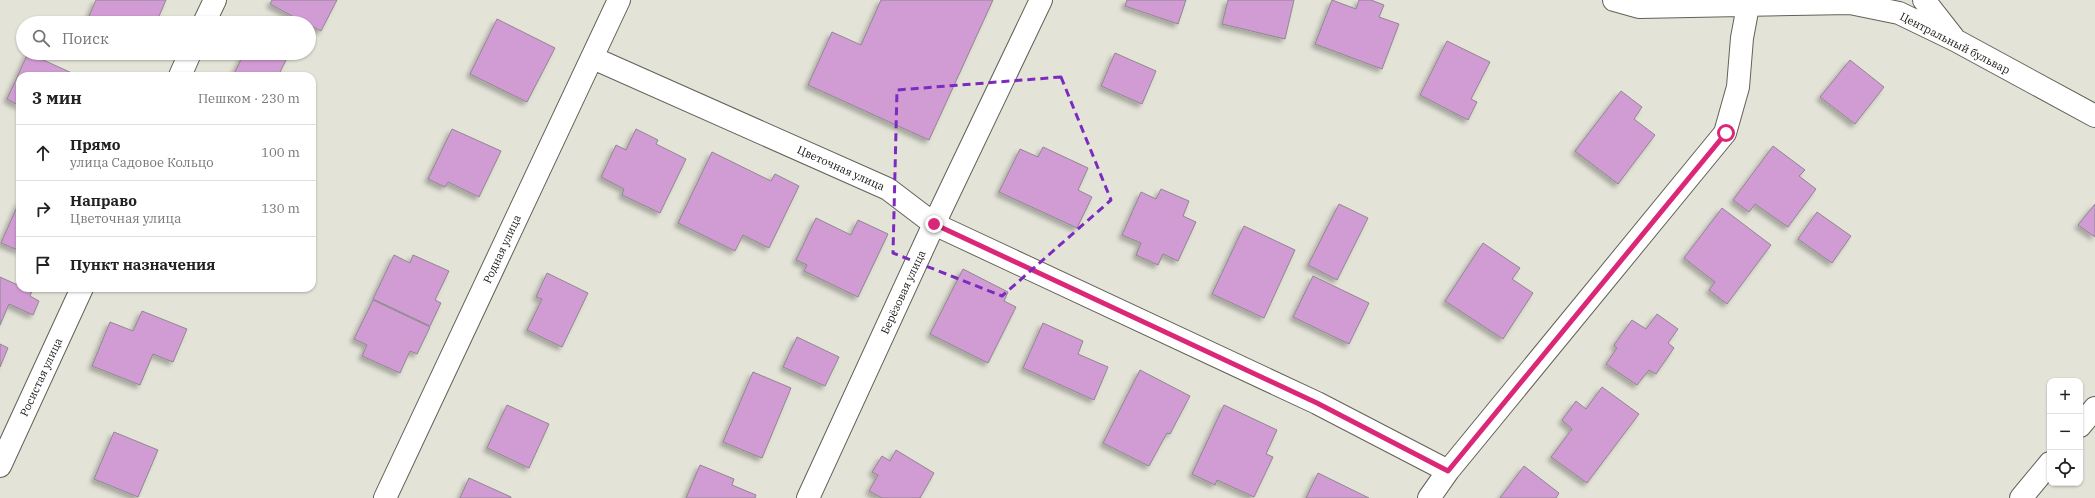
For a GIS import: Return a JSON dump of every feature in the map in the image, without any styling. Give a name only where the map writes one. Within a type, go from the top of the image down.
[{"type":"street","points":[[207,16],[215,0]]},
{"type":"street","name":"Родная улица","points":[[385,498],[619,0]]},
{"type":"street","name":"Берёзовая улица","points":[[808,498],[934,224],[1041,0]]},
{"type":"street","name":"Центральный бульвар","points":[[1614,0],[1639,7],[1748,6],[1850,1],[1899,13],[1955,40],[2095,116]]},
{"type":"street","points":[[1924,0],[1955,40]]},
{"type":"street","points":[[1429,498],[1448,471],[1726,133],[1738,86],[1742,38],[1748,6]]},
{"type":"street","name":"Цветочная улица","points":[[593,58],[888,190],[934,224],[1317,403],[1448,471]]},
{"type":"street","points":[[182,72],[187,60]]},
{"type":"street","name":"Росистая улица","points":[[0,466],[80,292]]},
{"type":"street","points":[[2083,422],[2095,408]]},
{"type":"street","points":[[2021,498],[2047,467]]},
{"type":"highlighted area","points":[[1061,77],[1111,200],[1002,296],[893,253],[897,90]]},
{"type":"building","points":[[96,0],[166,0],[159,16],[89,16]]},
{"type":"building","points":[[272,0],[337,0],[321,31],[316,28],[316,16],[292,16],[270,4]]},
{"type":"building","points":[[881,0],[993,0],[929,140],[808,85],[832,32],[861,45]]},
{"type":"building","points":[[1127,0],[1186,0],[1178,24],[1125,6]]},
{"type":"building","points":[[1228,0],[1294,0],[1285,39],[1222,24]]},
{"type":"building","points":[[1332,0],[1356,9],[1359,0],[1371,0],[1384,5],[1379,17],[1399,24],[1382,69],[1315,44]]},
{"type":"building","points":[[497,19],[555,48],[527,102],[470,74]]},
{"type":"building","points":[[1447,41],[1490,62],[1471,99],[1477,102],[1468,120],[1420,95]]},
{"type":"building","points":[[1115,53],[1156,71],[1142,104],[1101,86]]},
{"type":"building","points":[[25,60],[43,60],[70,72],[19,72]]},
{"type":"building","points":[[241,60],[286,60],[280,72],[235,72]]},
{"type":"building","points":[[1850,60],[1884,87],[1855,124],[1820,97]]},
{"type":"building","points":[[16,79],[16,104],[7,99]]},
{"type":"building","points":[[1621,91],[1642,107],[1634,119],[1655,135],[1618,184],[1575,151]]},
{"type":"building","points":[[452,129],[501,151],[479,197],[448,182],[445,187],[428,179]]},
{"type":"building","points":[[636,129],[658,140],[656,144],[686,159],[660,213],[622,195],[624,189],[601,177],[616,145],[626,150]]},
{"type":"building","points":[[1773,146],[1805,170],[1799,176],[1816,189],[1788,227],[1755,204],[1749,212],[1733,200]]},
{"type":"building","points":[[1043,147],[1088,168],[1078,190],[1092,197],[1077,228],[999,192],[1020,149],[1038,157]]},
{"type":"building","points":[[712,152],[771,181],[775,174],[799,186],[769,248],[743,235],[735,251],[678,223]]},
{"type":"building","points":[[1161,189],[1189,201],[1183,216],[1196,222],[1178,261],[1163,254],[1158,265],[1136,255],[1141,243],[1122,235],[1141,192],[1156,199]]},
{"type":"building","points":[[1339,204],[1368,218],[1337,280],[1308,265]]},
{"type":"building","points":[[2095,204],[2095,237],[2078,225]]},
{"type":"building","points":[[1722,208],[1771,245],[1727,304],[1709,290],[1715,282],[1684,258]]},
{"type":"building","points":[[16,209],[16,249],[1,243]]},
{"type":"building","points":[[1817,212],[1851,236],[1832,263],[1798,239]]},
{"type":"building","points":[[816,218],[851,235],[858,220],[888,234],[858,297],[804,271],[807,265],[796,260]]},
{"type":"building","points":[[1244,226],[1295,250],[1264,318],[1212,294]]},
{"type":"building","points":[[1483,243],[1520,268],[1512,279],[1533,293],[1503,339],[1445,301]]},
{"type":"building","points":[[394,255],[410,263],[413,255],[449,271],[435,300],[441,303],[430,326],[373,299]]},
{"type":"building","points":[[963,269],[1008,292],[1004,301],[1016,307],[988,363],[930,334]]},
{"type":"building","points":[[547,273],[588,293],[562,347],[527,330],[542,299],[536,297]]},
{"type":"building","points":[[1313,276],[1369,303],[1349,344],[1293,317]]},
{"type":"building","points":[[0,277],[16,284],[16,292],[32,292],[30,296],[39,301],[33,315],[9,304],[0,325]]},
{"type":"building","points":[[373,300],[430,327],[417,354],[410,351],[400,373],[362,356],[367,345],[354,339]]},
{"type":"building","points":[[142,311],[187,329],[173,362],[153,354],[140,385],[92,366],[110,322],[133,331]]},
{"type":"building","points":[[1657,314],[1678,329],[1668,343],[1674,348],[1656,374],[1649,370],[1637,385],[1606,364],[1617,348],[1614,345],[1632,320],[1646,329]]},
{"type":"building","points":[[1043,323],[1083,341],[1078,354],[1108,367],[1094,400],[1023,368]]},
{"type":"building","points":[[797,337],[839,357],[825,386],[783,367]]},
{"type":"building","points":[[0,344],[8,348],[0,367]]},
{"type":"building","points":[[1140,370],[1190,396],[1170,434],[1167,433],[1149,466],[1103,443]]},
{"type":"building","points":[[753,372],[791,388],[762,458],[723,442]]},
{"type":"building","points":[[1602,387],[1639,414],[1587,483],[1551,457],[1572,429],[1562,420],[1576,401],[1586,409]]},
{"type":"building","points":[[507,405],[549,424],[529,468],[487,448]]},
{"type":"building","points":[[1224,405],[1277,430],[1266,454],[1273,457],[1254,497],[1217,480],[1215,485],[1192,474]]},
{"type":"building","points":[[114,432],[158,450],[138,497],[94,479]]},
{"type":"building","points":[[896,450],[934,473],[920,498],[882,498],[869,491],[878,475],[872,472],[882,456],[890,461]]},
{"type":"building","points":[[700,465],[734,479],[732,485],[756,495],[755,498],[686,498]]},
{"type":"building","points":[[1524,466],[1559,493],[1556,498],[1500,498]]},
{"type":"building","points":[[1318,473],[1369,498],[1306,498]]},
{"type":"building","points":[[469,478],[511,497],[511,498],[460,498]]},
{"type":"route","points":[[934,224],[1317,403],[1448,471],[1726,133]]}]
